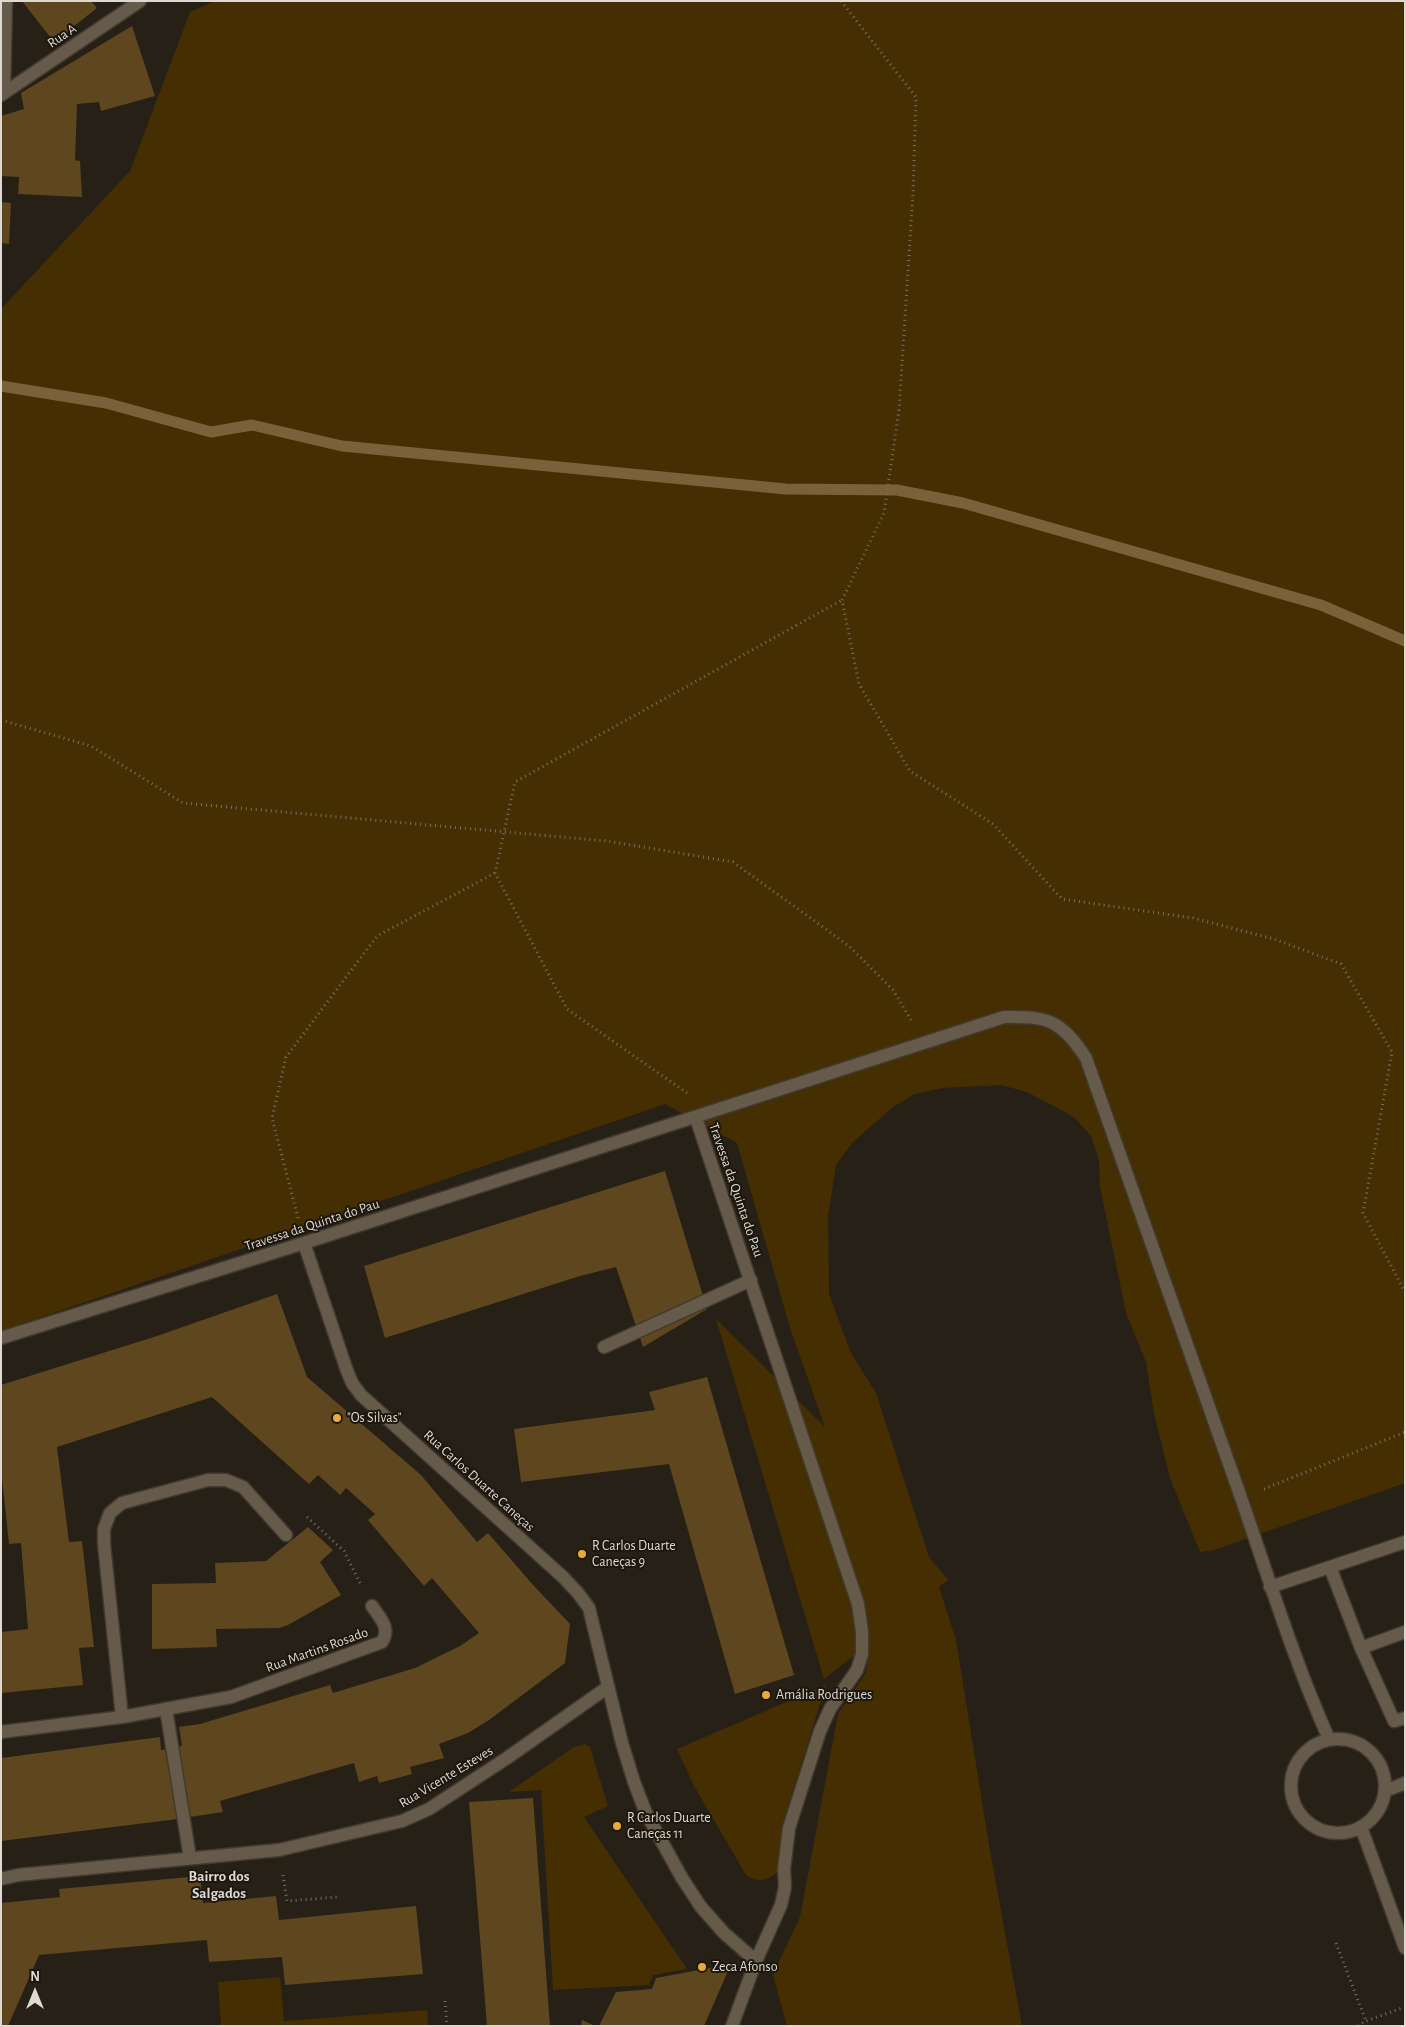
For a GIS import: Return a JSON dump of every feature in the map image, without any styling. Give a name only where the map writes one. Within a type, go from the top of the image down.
[{"type":"street","points":[[3,94],[6,1]]},
{"type":"street","name":"Rua A","points":[[3,94],[140,1]]},
{"type":"street","points":[[696,1118],[1004,1017],[1029,1017],[1056,1023],[1073,1037],[1086,1058],[1242,1498],[1270,1587],[1308,1692],[1330,1740]]},
{"type":"street","name":"Travessa da Quinta do Pau","points":[[1,1338],[696,1118],[858,1604],[862,1632],[862,1654],[857,1670],[830,1710],[820,1731],[790,1828],[784,1869],[785,1887],[781,1905],[756,1961],[732,2026]]},
{"type":"street","name":"Rua Carlos Duarte Caneças","points":[[304,1243],[352,1383],[361,1395],[578,1593],[589,1608],[615,1717],[634,1782],[646,1813],[668,1854],[702,1907],[724,1933],[756,1961]]},
{"type":"street","points":[[604,1346],[751,1280]]},
{"type":"street","points":[[122,1717],[104,1544],[104,1529],[110,1513],[122,1503],[208,1480],[226,1480],[243,1487],[286,1535]]},
{"type":"street","points":[[1270,1587],[1405,1542]]},
{"type":"street","points":[[1330,1567],[1394,1722],[1405,1718]]},
{"type":"street","name":"Rua Martins Rosado","points":[[1,1732],[122,1717],[231,1697],[382,1642],[386,1636],[386,1628],[372,1606]]},
{"type":"street","points":[[1362,1648],[1405,1632]]},
{"type":"street","name":"Rua Vicente Esteves","points":[[1,1879],[18,1875],[279,1850],[380,1827],[417,1815],[507,1758],[608,1687]]},
{"type":"street","points":[[166,1710],[190,1858]]},
{"type":"street","points":[[1330,1740],[1344,1740],[1358,1743],[1370,1752],[1384,1776],[1384,1790],[1377,1812],[1361,1827],[1346,1832],[1330,1832],[1314,1827],[1302,1816],[1294,1803],[1290,1789],[1291,1776],[1296,1763],[1305,1752],[1316,1744],[1330,1740]]},
{"type":"street","points":[[1384,1790],[1405,1783]]},
{"type":"street","points":[[1361,1827],[1405,1948]]},
{"type":"path","points":[[715,1112],[567,1009],[496,873],[515,782],[842,600],[884,513],[899,410],[913,194],[916,98],[841,1]]},
{"type":"path","points":[[842,600],[859,684],[910,771],[993,824],[1062,899],[1193,918],[1274,939],[1341,964],[1392,1052],[1363,1213],[1405,1292]]},
{"type":"path","points":[[1,720],[91,746],[183,803],[607,841],[733,862],[849,946],[893,990],[925,1042]]},
{"type":"path","points":[[304,1243],[272,1118],[286,1057],[377,936],[496,873]]},
{"type":"path","points":[[1242,1498],[1405,1432]]},
{"type":"path","name":"Rua Martins Rosado","points":[[286,1535],[306,1517],[344,1551],[356,1578],[372,1606]]},
{"type":"path","points":[[279,1850],[287,1901],[337,1897]]},
{"type":"path","points":[[1336,1942],[1366,2021]]},
{"type":"path","points":[[445,2001],[447,2026]]},
{"type":"path","points":[[1358,2026],[1366,2021],[1405,2007]]},
{"type":"shaded area","points":[[215,1],[1405,1],[1405,1483],[1214,1550],[1200,1552],[1170,1478],[1154,1413],[1146,1362],[1126,1313],[1100,1187],[1099,1161],[1091,1136],[1074,1117],[1027,1092],[1001,1085],[943,1088],[915,1094],[893,1107],[852,1143],[836,1165],[828,1216],[829,1294],[851,1353],[876,1393],[929,1557],[948,1580],[939,1587],[956,1640],[989,1845],[1022,2026],[787,2026],[773,1975],[800,1917],[838,1714],[866,1673],[869,1644],[824,1679],[716,1319],[825,1427],[790,1328],[737,1143],[665,1104],[1,1331],[1,309],[130,171],[190,12]]},
{"type":"shaded area","points":[[826,1685],[783,1822],[777,1873],[766,1879],[754,1879],[746,1875],[694,1786],[677,1749]]},
{"type":"shaded area","points":[[585,1744],[590,1747],[608,1806],[584,1817],[687,1969],[653,1975],[649,1985],[553,1990],[541,1790],[509,1792],[574,1747]]},
{"type":"shaded area","points":[[280,1977],[284,2021],[427,2010],[428,2026],[221,2026],[218,1982]]},
{"type":"building","points":[[22,1],[91,1],[97,8],[54,42]]},
{"type":"building","points":[[132,26],[155,96],[101,111],[99,102],[77,104],[75,160],[80,161],[82,197],[18,194],[19,177],[1,176],[1,116],[24,109],[21,93]]},
{"type":"building","points":[[1,202],[11,203],[9,244],[1,243]]},
{"type":"building","points":[[665,1171],[707,1309],[643,1347],[616,1267],[580,1276],[385,1338],[364,1266]]},
{"type":"building","points":[[277,1294],[307,1377],[421,1475],[477,1542],[488,1533],[570,1624],[565,1663],[489,1720],[468,1733],[439,1744],[444,1758],[410,1767],[412,1774],[379,1783],[377,1776],[359,1782],[354,1763],[220,1801],[223,1812],[1,1841],[1,1758],[160,1737],[161,1750],[182,1746],[179,1727],[200,1724],[330,1685],[333,1693],[415,1668],[460,1646],[479,1633],[432,1578],[424,1586],[368,1520],[375,1514],[346,1488],[340,1495],[318,1475],[309,1484],[212,1397],[57,1447],[69,1542],[82,1541],[94,1647],[79,1648],[83,1685],[1,1693],[1,1632],[28,1629],[21,1543],[9,1544],[1,1469],[1,1385],[157,1336]]},
{"type":"building","points":[[707,1377],[794,1675],[735,1694],[669,1464],[521,1482],[514,1429],[655,1410],[649,1392]]},
{"type":"building","points":[[308,1527],[333,1550],[320,1562],[341,1595],[288,1625],[279,1628],[216,1629],[217,1647],[152,1649],[152,1584],[216,1583],[215,1563],[266,1561]]},
{"type":"building","points":[[533,1798],[550,2026],[487,2026],[469,1802]]},
{"type":"building","points":[[200,1876],[203,1903],[276,1896],[279,1920],[416,1906],[423,1974],[285,1985],[282,1957],[209,1962],[207,1940],[39,1955],[8,2026],[1,2026],[1,1903],[60,1897],[59,1889]]},
{"type":"building","points":[[731,1964],[704,2026],[599,2026],[616,1992],[652,1989],[656,1978]]},
{"type":"building","points":[[582,2020],[595,2026],[581,2026]]},
{"type":"waterway","points":[[1,386],[106,403],[211,432],[252,425],[342,446],[786,489],[897,490],[963,503],[1321,605],[1405,641]]},
{"type":"place","name":"\"Os Silvas\"","points":[[337,1418]]},
{"type":"place","name":"R Carlos Duarte Caneças 9","points":[[582,1554]]},
{"type":"place","name":"Amália Rodrigues","points":[[766,1695]]},
{"type":"place","name":"R Carlos Duarte Caneças 11","points":[[617,1826]]},
{"type":"place","name":"Zeca Afonso","points":[[702,1967]]},
{"type":"district","name":"Bairro dos Salgados","points":[[219,1884]]}]
